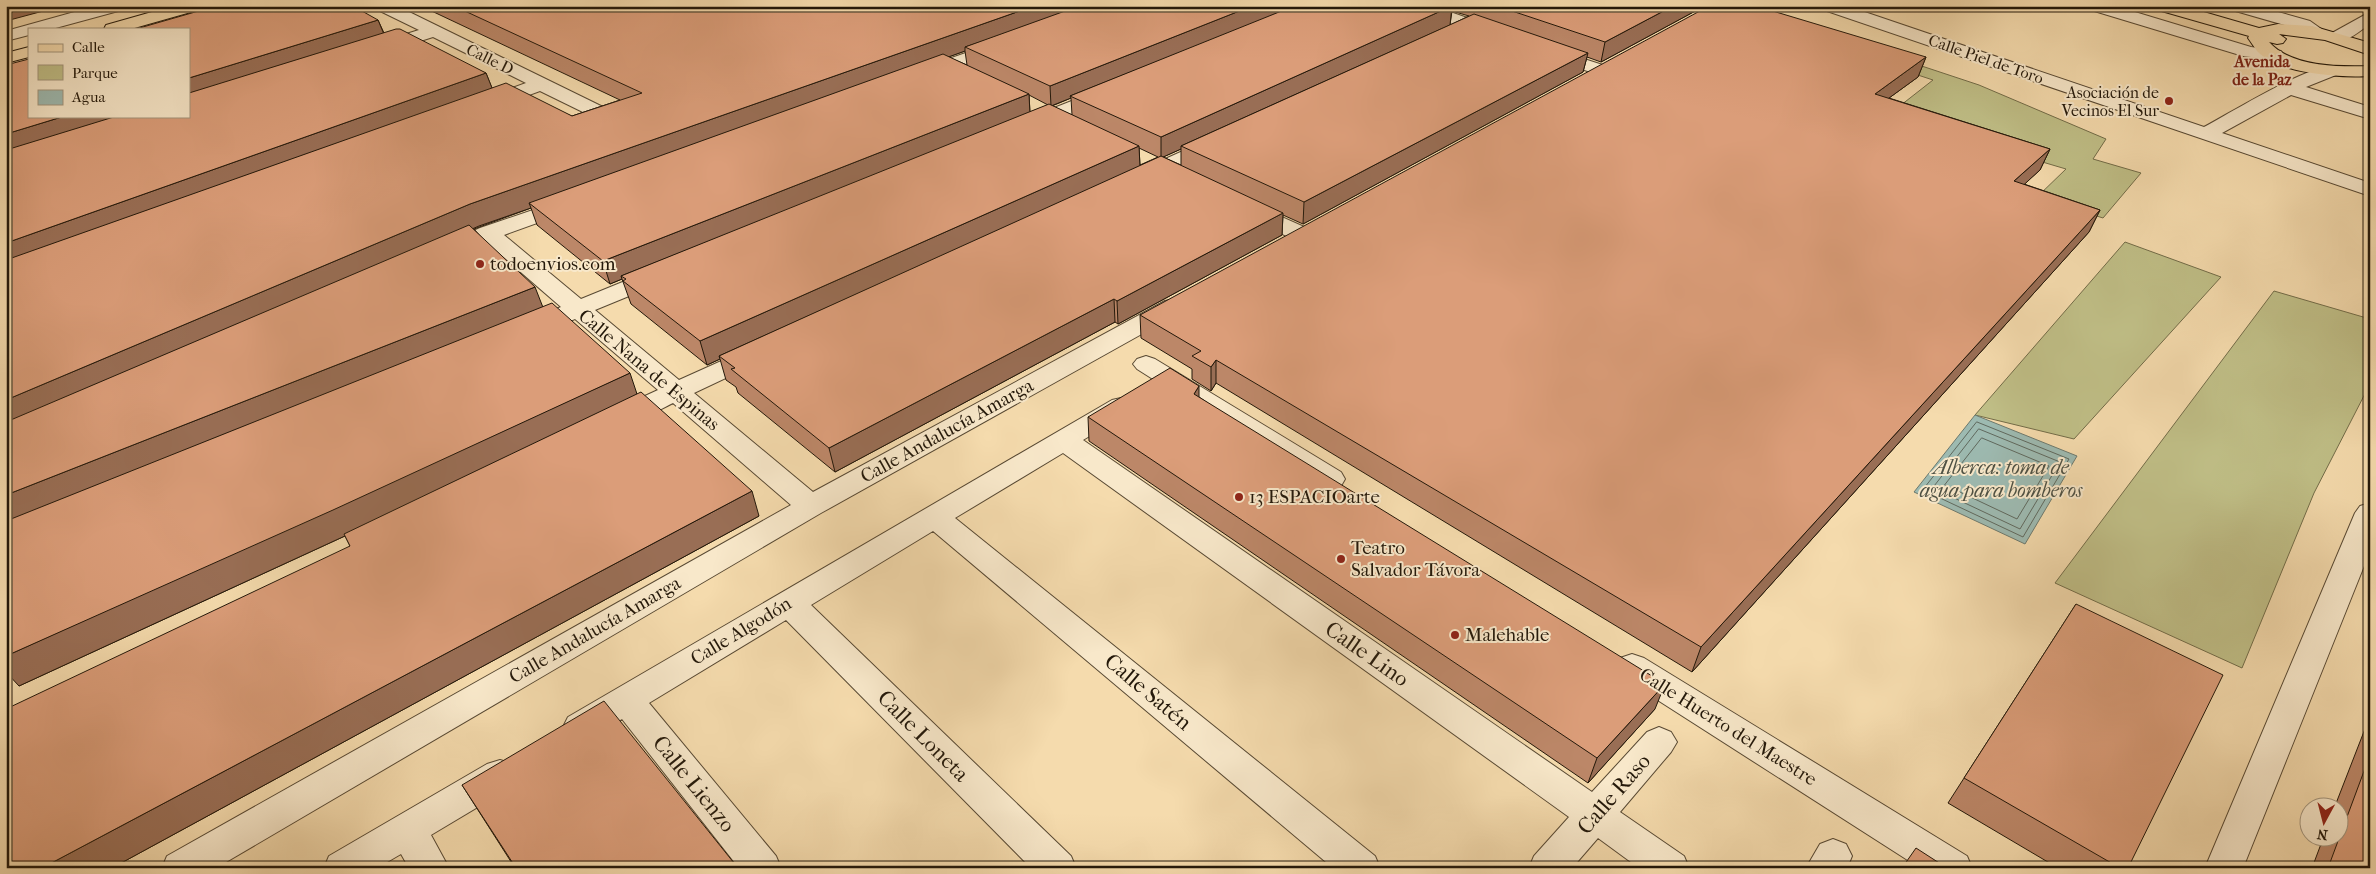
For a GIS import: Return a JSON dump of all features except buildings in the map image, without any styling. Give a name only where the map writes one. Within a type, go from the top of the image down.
[{"type":"main road","points":[[115,28],[192,6]]},
{"type":"main road","points":[[2164,6],[2260,34],[2319,45],[2370,66]]},
{"type":"main road","points":[[2260,34],[2257,38],[2259,44],[2270,55],[2330,71],[2370,71]]},
{"type":"main road","points":[[2319,45],[2343,39],[2370,50]]},
{"type":"main road","points":[[6,58],[28,52]]},
{"type":"street","points":[[36,28],[116,6]]},
{"type":"street","name":"Calle D","points":[[384,6],[596,112]]},
{"type":"street","points":[[1416,6],[1506,37]]},
{"type":"street","name":"Calle Piel de Toro","points":[[1830,6],[2370,190]]},
{"type":"street","points":[[2097,6],[2270,55],[2284,67],[2288,88]]},
{"type":"street","points":[[2238,6],[2304,25],[2319,45]]},
{"type":"street","points":[[2343,39],[2370,17]]},
{"type":"street","points":[[1444,37],[1470,25]]},
{"type":"street","points":[[6,36],[28,30]]},
{"type":"street","points":[[368,52],[434,31]]},
{"type":"street","points":[[900,83],[1020,39]]},
{"type":"street","points":[[2343,39],[2370,44]]},
{"type":"street","points":[[1532,46],[1603,71]]},
{"type":"street","points":[[1578,85],[1628,57]]},
{"type":"street","points":[[947,66],[974,78]]},
{"type":"street","points":[[2206,134],[2288,88],[2330,71]]},
{"type":"street","points":[[467,111],[541,84]]},
{"type":"street","points":[[1006,134],[1125,85]]},
{"type":"street","points":[[2288,88],[2370,113]]},
{"type":"street","points":[[1026,103],[1077,127]]},
{"type":"street","points":[[1116,188],[1240,131]]},
{"type":"street","points":[[1136,156],[1188,180]]},
{"type":"street","points":[[433,257],[488,233],[591,196]]},
{"type":"street","points":[[1232,201],[1303,235]]},
{"type":"street","points":[[1278,249],[1329,221]]},
{"type":"street","name":"Calle Nana de Espinas","points":[[488,233],[811,506]]},
{"type":"street","points":[[513,335],[678,268]]},
{"type":"street","name":"Calle Andalucía Amarga","points":[[180,868],[811,506],[1194,295]]},
{"type":"street","points":[[595,430],[774,346]]},
{"type":"street","points":[[1146,364],[1356,495]]},
{"type":"street","name":"Calle Algodón","points":[[559,740],[1140,395]]},
{"type":"street","name":"Calle Lino","points":[[1064,440],[1670,868]]},
{"type":"street","points":[[2224,868],[2370,513]]},
{"type":"street","name":"Calle Satén","points":[[935,517],[1361,868]]},
{"type":"street","name":"Calle Loneta","points":[[789,604],[1056,868]]},
{"type":"street","name":"Calle Huerto del Maestre","points":[[1609,652],[1953,868]]},
{"type":"street","name":"Calle Lienzo","points":[[627,700],[762,868]]},
{"type":"street","name":"Calle Raso","points":[[1548,868],[1659,742]]},
{"type":"street","points":[[343,868],[525,760]]},
{"type":"street","points":[[407,830],[430,868]]},
{"type":"green space","points":[[1804,27],[1979,85],[2106,139],[2093,159],[2141,173],[2103,218],[2037,197],[2066,169],[1887,116],[1933,80],[1793,34]]},
{"type":"green space","points":[[2125,242],[2221,277],[2074,439],[1975,415]]},
{"type":"green space","points":[[2274,291],[2370,319],[2370,384],[2314,493],[2242,668],[2055,583]]},
{"type":"water","name":"Alberca: toma de agua para bomberos","points":[[1975,415],[2077,456],[2025,544],[1914,492]]},
{"type":"place","name":"Asociación de Vecinos El Sur","points":[[2169,101]]},
{"type":"place","name":"todoenvios.com","points":[[480,264]]},
{"type":"place","name":"13 ESPACIOarte","points":[[1239,497]]},
{"type":"place","name":"Teatro Salvador Távora","points":[[1341,559]]},
{"type":"place","name":"Malehable","points":[[1455,635]]},
{"type":"district","name":"Avenida de la Paz","points":[[2262,70]]}]
